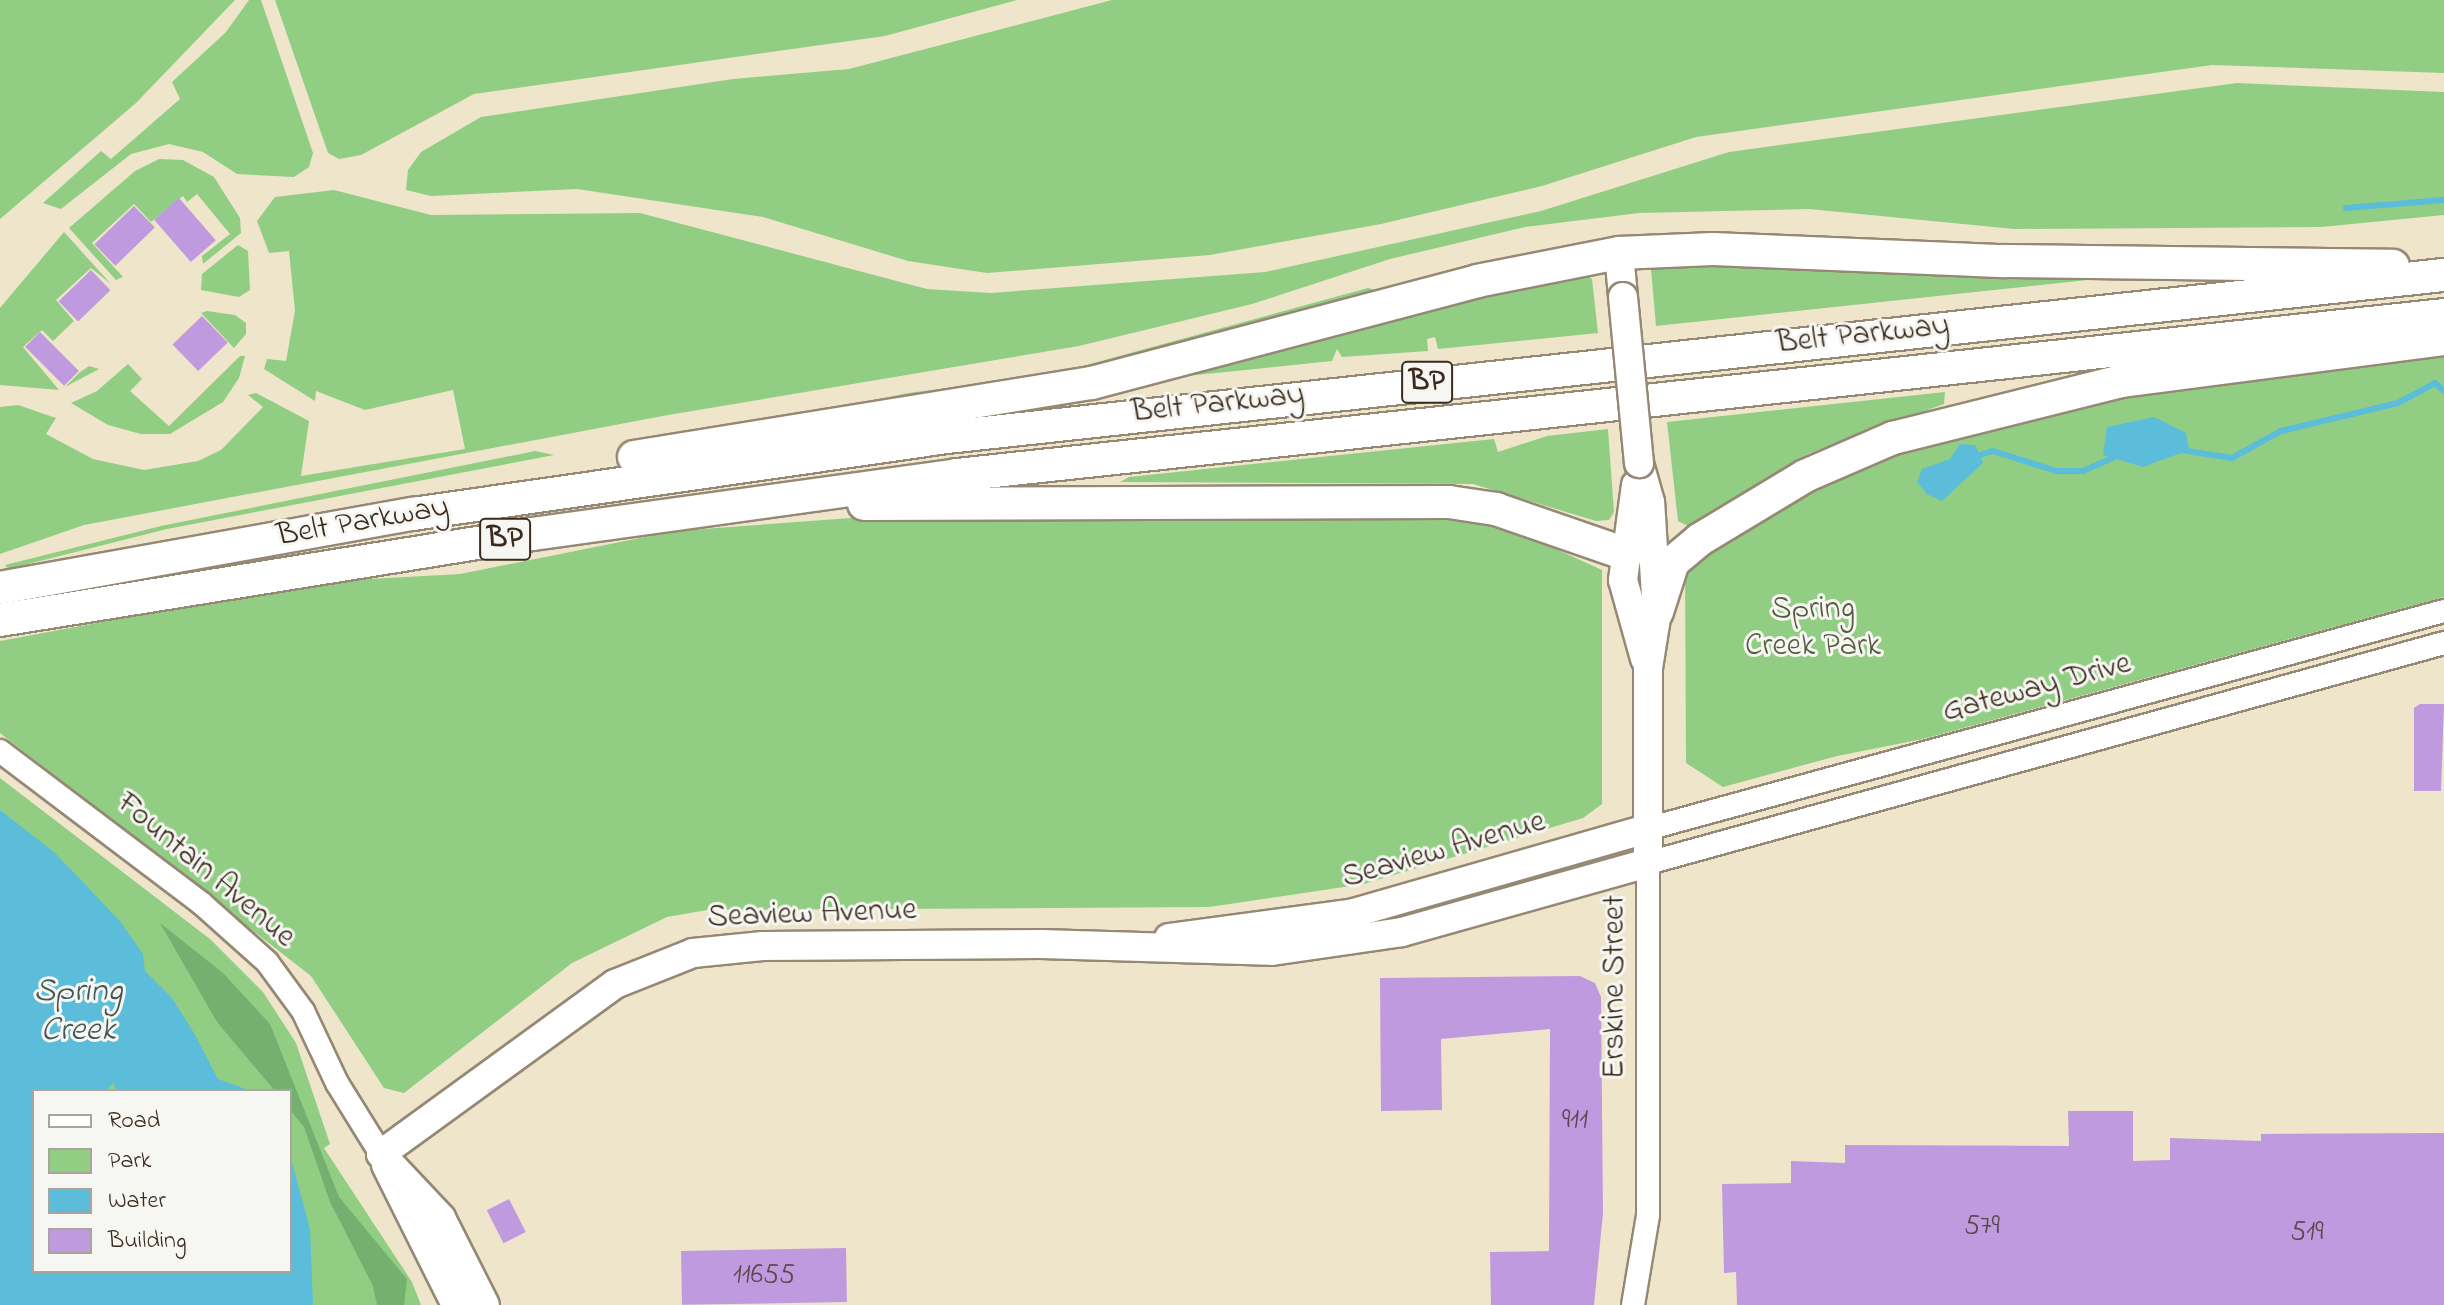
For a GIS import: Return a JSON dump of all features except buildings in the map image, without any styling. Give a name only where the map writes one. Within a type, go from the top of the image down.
[{"type":"highway","points":[[413,514],[599,462],[983,404],[1105,380],[1477,281],[1619,253],[1713,249],[2444,268]]},
{"type":"highway","name":"Belt Parkway","points":[[0,588],[413,514],[750,463],[1160,411],[2444,275]]},
{"type":"highway","name":"Belt Parkway","points":[[0,620],[749,503],[1172,449],[2444,315]]},
{"type":"highway","points":[[1657,612],[1673,562],[1699,540],[1794,481],[1893,438],[2121,381],[2444,339]]},
{"type":"highway","points":[[749,503],[1423,500],[1496,509],[1626,554]]},
{"type":"main road","name":"Erskine Street","points":[[1619,253],[1639,463],[1650,502],[1657,612],[1648,668],[1648,863]]},
{"type":"main road","name":"Erskine Street","points":[[1639,463],[1623,580],[1648,668]]},
{"type":"main road","name":"Seaview Avenue","points":[[1114,946],[1350,914],[1647,829]]},
{"type":"main road","name":"Seaview Avenue","points":[[381,1154],[615,984],[672,958],[763,946],[1114,946],[1242,953],[1331,945],[1402,932],[1648,863]]},
{"type":"main road","name":"Fountain Avenue","points":[[381,1154],[456,1305]]},
{"type":"main road","name":"Fountain Avenue","points":[[381,1154],[434,1207],[485,1305]]},
{"type":"street","name":"Gateway Drive","points":[[1647,829],[2444,611]]},
{"type":"street","name":"Gateway Drive","points":[[1648,863],[2444,643]]},
{"type":"street","name":"Fountain Avenue","points":[[0,751],[201,903],[267,962],[303,1011],[337,1083],[381,1154]]},
{"type":"street","name":"Erskine Street","points":[[1633,1305],[1648,1215],[1648,863]]},
{"type":"green space","points":[[0,0],[235,0],[136,103],[0,219]]},
{"type":"green space","points":[[249,0],[261,0],[313,153],[309,167],[294,177],[237,174],[203,152],[169,144],[131,154],[61,209],[43,203],[101,151],[111,159],[180,99],[172,82],[226,32]]},
{"type":"green space","points":[[275,0],[1017,0],[885,36],[474,94],[361,155],[339,159],[328,153]]},
{"type":"green space","points":[[1112,0],[2444,0],[2444,73],[2212,65],[1696,137],[1542,186],[1381,224],[1210,255],[987,273],[908,261],[763,217],[577,189],[431,196],[406,190],[408,170],[421,152],[481,117],[733,79],[849,69]]},
{"type":"green space","points":[[2237,83],[2444,92],[2444,215],[2321,227],[2014,229],[1809,209],[1639,213],[1525,227],[1390,259],[1252,304],[1079,346],[668,415],[84,525],[0,554],[0,407],[18,405],[56,418],[46,434],[93,459],[144,470],[198,461],[221,450],[263,407],[248,395],[256,393],[309,421],[301,476],[465,449],[453,390],[365,410],[316,391],[315,401],[264,369],[267,359],[286,361],[295,311],[289,251],[269,253],[257,221],[275,197],[334,190],[431,215],[640,213],[927,289],[991,293],[1265,272],[1541,211],[1729,152]]},
{"type":"green space","points":[[159,159],[183,160],[214,177],[240,218],[241,233],[203,264],[202,256],[230,234],[197,194],[187,202],[183,196],[151,222],[134,204],[92,243],[123,277],[116,280],[69,228],[135,171]]},
{"type":"green space","points":[[64,232],[111,284],[91,268],[56,300],[74,321],[53,341],[42,330],[23,347],[59,390],[0,385],[0,308]]},
{"type":"green space","points":[[238,245],[248,251],[250,290],[239,297],[201,290],[202,274]]},
{"type":"green space","points":[[1658,264],[1856,267],[1877,274],[1877,269],[2095,271],[2097,279],[1656,326],[1651,269]]},
{"type":"green space","points":[[1586,274],[1592,279],[1598,333],[1438,349],[1435,337],[1427,339],[1428,351],[1342,357],[1337,349],[1332,361],[1138,381],[1469,294]]},
{"type":"green space","points":[[1368,288],[1375,290],[1123,362],[1012,385],[798,416],[908,393],[1050,375]]},
{"type":"green space","points":[[201,313],[235,315],[246,323],[246,334],[234,348]]},
{"type":"green space","name":"Spring Creek Park","points":[[2444,349],[2444,597],[1923,739],[1837,756],[1723,787],[1686,763],[1685,564],[1851,464],[2086,397]]},
{"type":"green space","points":[[240,356],[245,356],[239,378],[223,402],[170,434],[141,434],[108,425],[71,403],[97,391],[128,364],[142,379],[130,391],[169,426]]},
{"type":"green space","points":[[89,366],[99,369],[65,387],[79,373]]},
{"type":"green space","points":[[1945,392],[1944,404],[1808,454],[1690,527],[1678,521],[1667,422]]},
{"type":"green space","points":[[1608,429],[1614,512],[1609,520],[1596,521],[1473,484],[1120,482],[1129,477],[1494,439],[1498,452],[1547,436]]},
{"type":"green space","points":[[535,451],[554,455],[167,529],[8,569],[5,565],[161,526]]},
{"type":"green space","points":[[1424,511],[1505,526],[1602,570],[1602,804],[1583,818],[1364,884],[1209,907],[707,910],[667,917],[572,963],[404,1093],[384,1088],[311,976],[0,733],[0,641],[316,582],[460,574],[675,531],[906,514]]},
{"type":"green space","name":"Spring Creek","points":[[0,778],[210,939],[263,992],[296,1043],[330,1144],[324,1148],[412,1282],[421,1305],[0,1305]]},
{"type":"green space","points":[[160,923],[223,973],[270,1024],[339,1197],[407,1279],[404,1305],[377,1305],[373,1286],[330,1202],[304,1127],[292,1112],[292,1089],[273,1089],[217,1022]]},
{"type":"water","points":[[2154,417],[2186,433],[2189,450],[2143,467],[2103,455],[2107,427]]},
{"type":"water","points":[[1960,444],[1975,445],[1983,463],[1942,501],[1927,494],[1917,482],[1922,469],[1950,459]]},
{"type":"water","name":"Spring Creek","points":[[0,810],[54,852],[119,920],[143,954],[145,971],[172,998],[218,1079],[246,1089],[115,1089],[113,1082],[108,1089],[32,1089],[32,1273],[292,1273],[292,1162],[310,1229],[313,1305],[0,1305]]},
{"type":"waterway","points":[[2346,208],[2444,200]]},
{"type":"waterway","points":[[2181,450],[2232,458],[2281,431],[2398,403],[2435,383],[2444,391]]},
{"type":"waterway","points":[[1974,457],[1993,451],[2056,471],[2083,471],[2119,455]]}]
